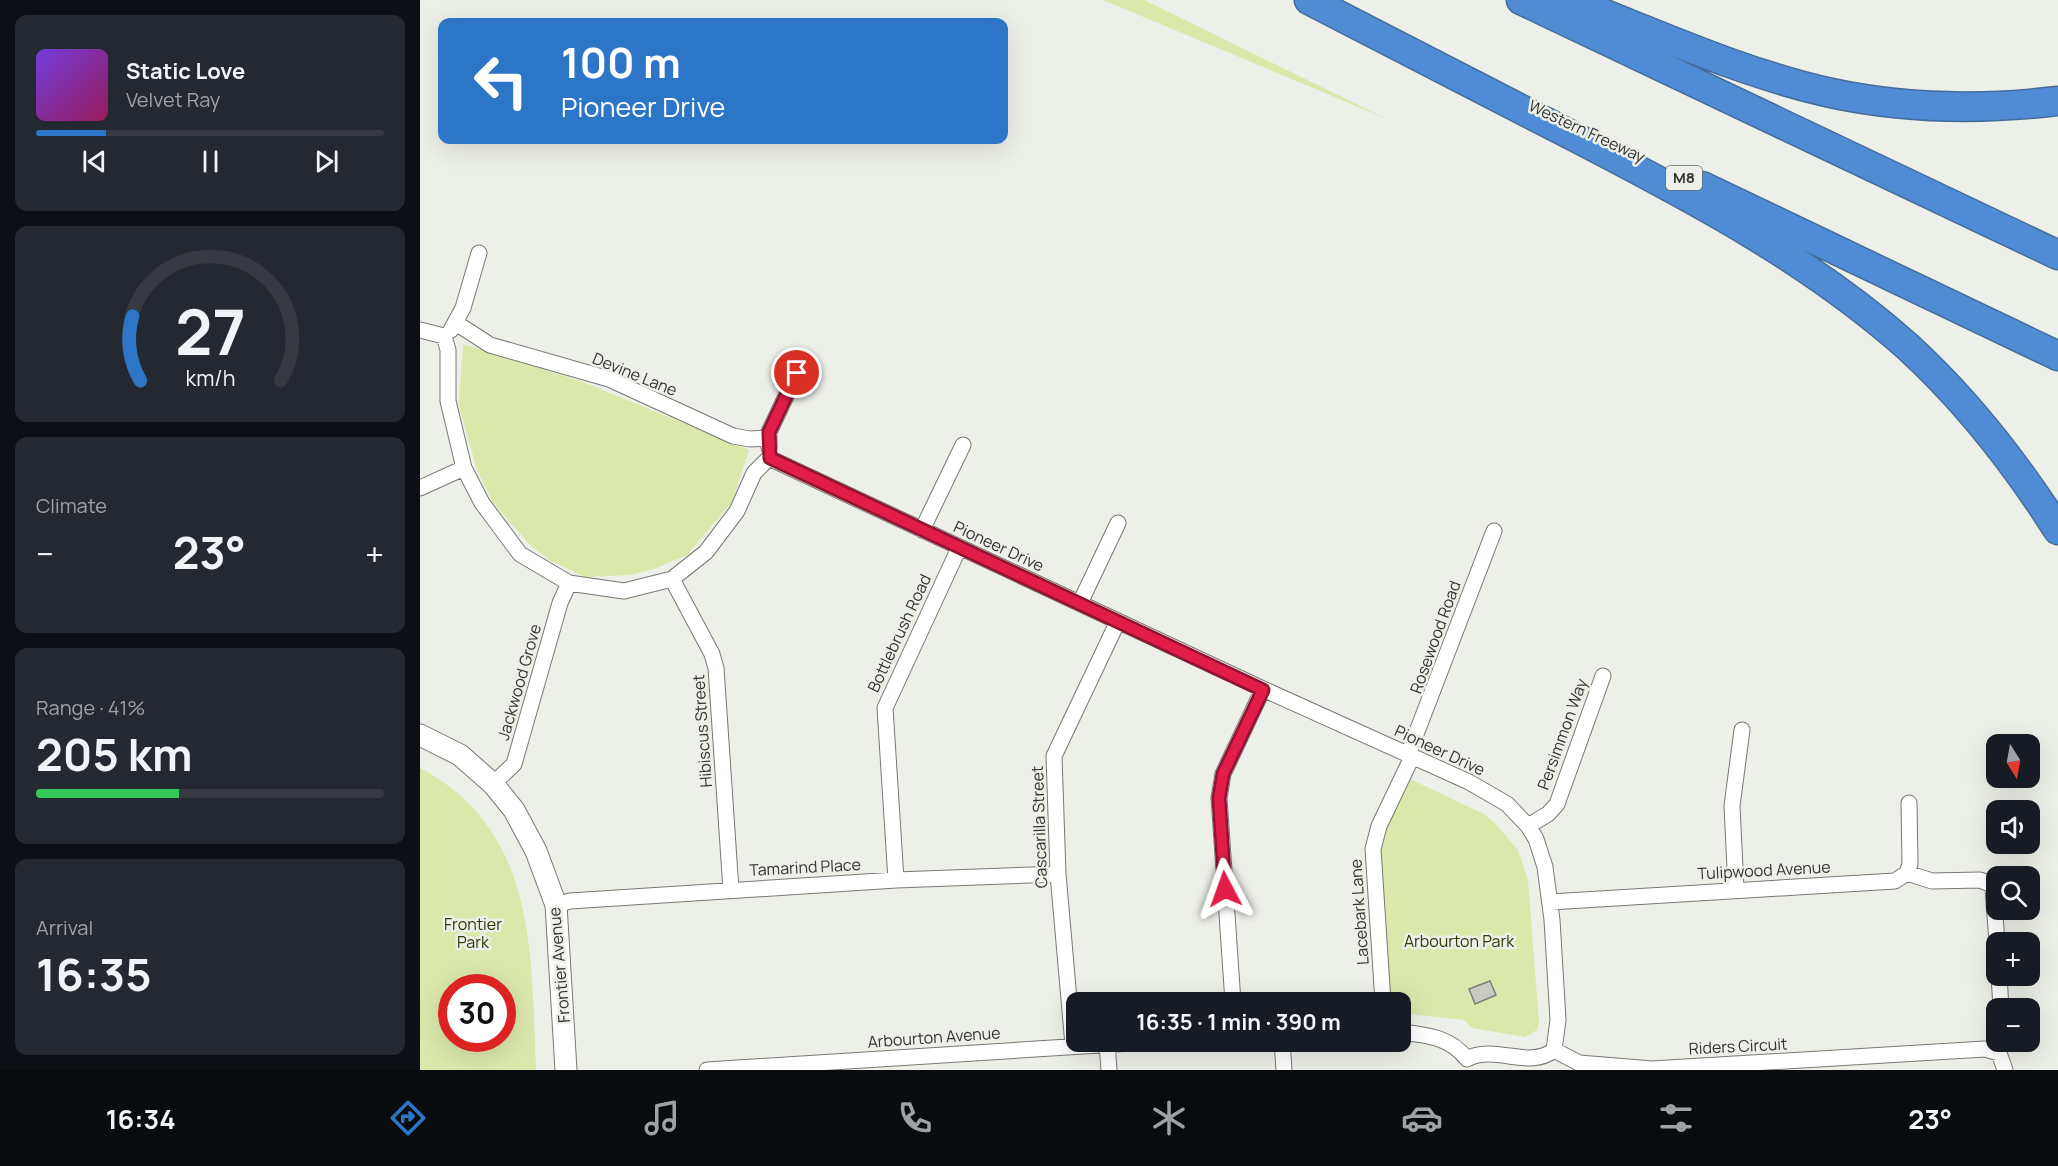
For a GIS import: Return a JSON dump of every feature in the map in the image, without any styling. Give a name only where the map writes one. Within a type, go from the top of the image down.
[{"type":"highway","name":"Western Freeway","points":[[1310,0],[2058,356]]},
{"type":"highway","points":[[1310,0],[1634,168],[1764,242],[1820,278],[1884,327],[1941,382],[1995,442],[2058,530]]},
{"type":"highway","points":[[1521,0],[2058,255]]},
{"type":"highway","points":[[1569,0],[1725,60],[1779,79],[1831,93],[1904,104],[1955,107],[2058,101]]},
{"type":"street","points":[[444,336],[456,323],[463,308],[479,253]]},
{"type":"street","name":"Devine Lane","points":[[456,323],[490,345],[609,379],[733,436],[750,439],[769,438]]},
{"type":"street","points":[[420,330],[444,336]]},
{"type":"street","points":[[444,336],[448,350],[448,400],[465,468],[482,503],[520,554],[569,583],[624,591],[672,579],[706,552],[737,511],[754,473],[770,458],[769,432],[797,373]]},
{"type":"street","points":[[922,530],[963,445]]},
{"type":"street","name":"Pioneer Drive","points":[[770,458],[1263,690],[1410,756],[1507,804],[1528,826],[1541,851],[1550,902],[1558,1020],[1554,1050]]},
{"type":"street","points":[[420,488],[465,468]]},
{"type":"street","points":[[1080,603],[1118,523]]},
{"type":"street","name":"Rosewood Road","points":[[1410,756],[1494,531]]},
{"type":"street","name":"Bottlebrush Road","points":[[896,880],[885,708],[959,548]]},
{"type":"street","name":"Hibiscus Street","points":[[672,579],[712,654],[716,668],[731,890]]},
{"type":"street","name":"Jackwood Grove","points":[[493,784],[514,764],[560,603],[569,583]]},
{"type":"street","name":"Cascarilla Street","points":[[1068,992],[1058,874],[1054,756],[1118,621]]},
{"type":"street","name":"Persimmon Way","points":[[1528,826],[1548,814],[1557,804],[1602,676]]},
{"type":"street","points":[[1232,992],[1219,798],[1223,774],[1263,690]]},
{"type":"street","points":[[1736,889],[1732,807],[1743,730]]},
{"type":"street","name":"Frontier Avenue","points":[[420,735],[460,755],[493,784],[514,810],[536,851],[556,905],[566,1070]]},
{"type":"street","name":"Lacebark Lane","points":[[1382,992],[1373,849],[1379,826],[1410,756]]},
{"type":"street","points":[[1909,803],[1911,857],[1907,873],[1932,881],[1980,880],[1990,884],[1993,889],[1996,932]]},
{"type":"street","name":"Tulipwood Avenue","points":[[1550,902],[1736,889],[1885,882],[1901,878],[1907,873]]},
{"type":"street","name":"Tamarind Place","points":[[556,905],[570,901],[731,890],[896,880],[1058,874]]},
{"type":"street","points":[[1411,1034],[1442,1039],[1461,1051],[1466,1064],[1478,1054],[1539,1058],[1554,1050]]},
{"type":"street","name":"Arbourton Avenue","points":[[707,1070],[918,1063],[1066,1047]]},
{"type":"street","name":"Riders Circuit","points":[[1554,1050],[1579,1063],[1652,1070],[1826,1064],[1986,1048]]},
{"type":"street","points":[[1108,1052],[1109,1070]]},
{"type":"street","points":[[1283,1052],[1284,1070]]},
{"type":"street","name":"Riders Circuit","points":[[2001,1052],[2006,1070]]},
{"type":"green space","points":[[1103,0],[1144,0],[1387,119]]},
{"type":"green space","points":[[463,344],[583,382],[749,450],[732,502],[687,555],[654,569],[631,575],[585,577],[551,561],[531,546],[493,503],[477,470],[459,406]]},
{"type":"green space","name":"Frontier Park","points":[[420,768],[459,794],[487,825],[507,860],[520,899],[528,940],[536,1070],[420,1070]]},
{"type":"green space","name":"Arbourton Park","points":[[1408,778],[1484,814],[1496,824],[1518,850],[1528,880],[1539,1023],[1537,1030],[1525,1037],[1472,1028],[1464,1020],[1411,1014],[1411,992],[1388,992],[1380,842]]},
{"type":"building","points":[[1490,981],[1496,995],[1475,1004],[1469,989]]},
{"type":"route","points":[[797,373],[769,432],[770,458],[1263,690],[1223,774],[1219,798],[1225,889]]}]
